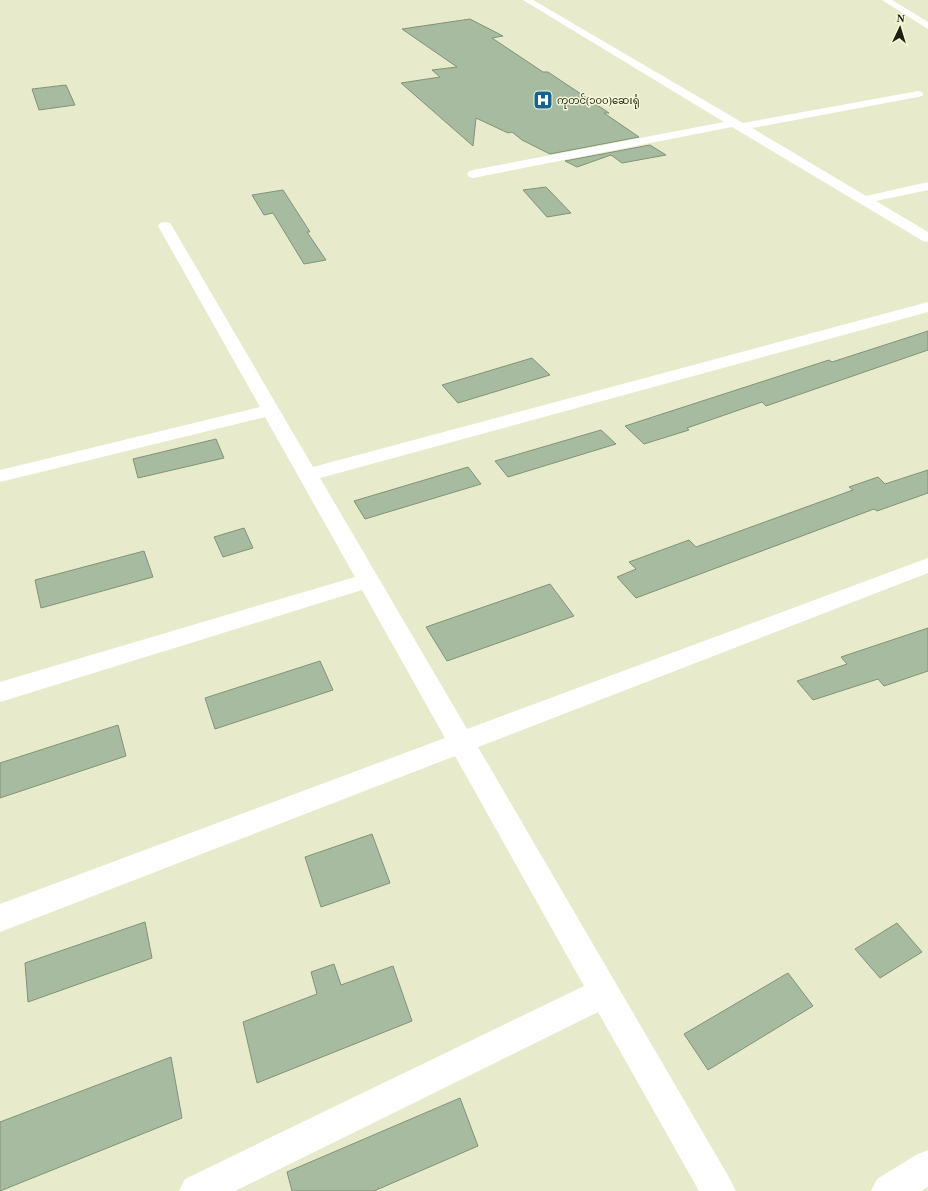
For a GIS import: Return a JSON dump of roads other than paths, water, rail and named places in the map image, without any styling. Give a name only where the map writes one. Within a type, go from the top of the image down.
[{"type":"main road","points":[[527,0],[928,238]]},
{"type":"main road","points":[[886,0],[928,26]]},
{"type":"main road","points":[[473,174],[737,125],[918,94]]},
{"type":"main road","points":[[864,200],[928,186]]},
{"type":"main road","points":[[165,226],[603,993],[718,1191]]},
{"type":"main road","points":[[307,474],[928,307]]},
{"type":"main road","points":[[0,476],[270,410]]},
{"type":"main road","points":[[0,918],[928,565]]},
{"type":"main road","points":[[0,692],[367,581]]},
{"type":"main road","points":[[197,1191],[603,993]]},
{"type":"main road","points":[[889,1191],[928,1167]]},
{"type":"place","name":"ကုတင်(၁၀၀)ဆေးရုံ","points":[[543,100]]}]
